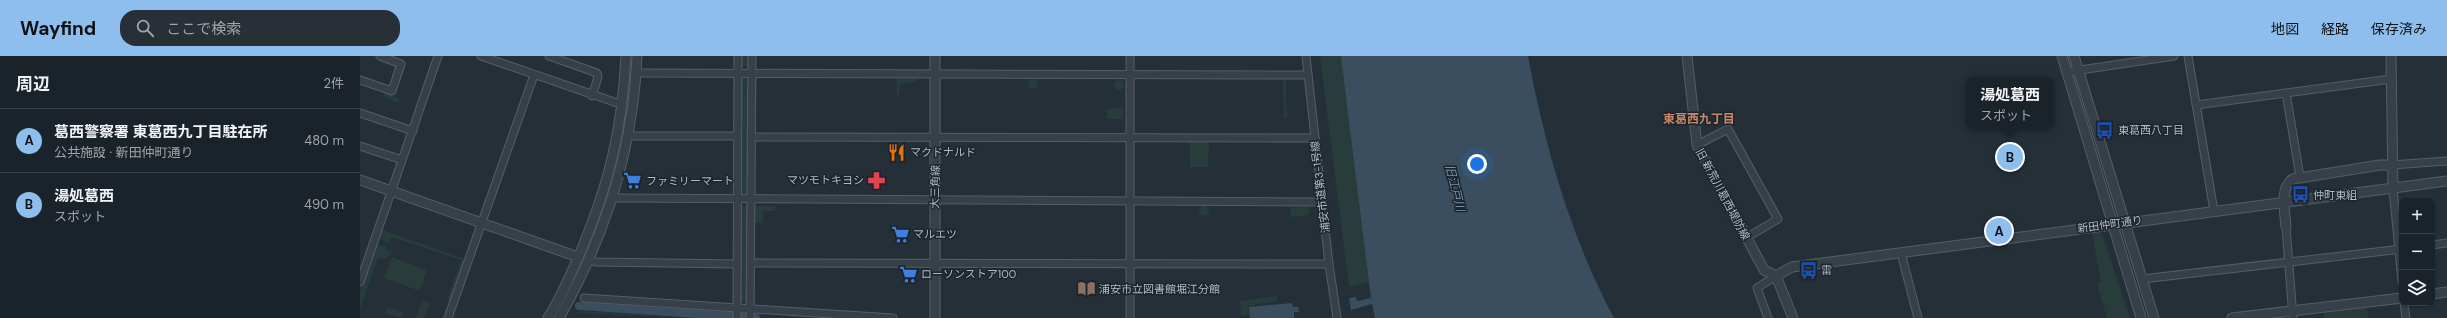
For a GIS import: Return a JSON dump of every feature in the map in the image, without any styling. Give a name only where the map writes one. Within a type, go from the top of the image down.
[{"type":"street","points":[[360,80],[392,91],[402,64],[380,56]]},
{"type":"street","points":[[360,282],[438,56]]},
{"type":"street","points":[[481,56],[592,96],[623,105]]},
{"type":"street","points":[[505,64],[508,56]]},
{"type":"street","points":[[549,56],[597,73],[598,77],[592,96]]},
{"type":"street","points":[[548,318],[578,257],[608,180],[623,105],[626,56]]},
{"type":"street","points":[[559,318],[589,260],[612,198],[628,136],[637,56]]},
{"type":"street","points":[[737,312],[738,56]]},
{"type":"street","points":[[750,313],[752,56]]},
{"type":"street","name":"大三角線","points":[[935,56],[935,318]]},
{"type":"street","points":[[1130,56],[1130,318]]},
{"type":"street","name":"浦安市道第3-1号線","points":[[1306,56],[1329,264],[1338,318]]},
{"type":"street","name":"旧 新荒川葛西堤防線","points":[[1687,56],[1697,145],[1764,270],[1776,276]]},
{"type":"street","points":[[2062,56],[2141,318]]},
{"type":"street","points":[[2074,56],[2154,318]]},
{"type":"street","points":[[2066,72],[2134,59],[2174,56]]},
{"type":"street","points":[[2188,56],[2214,211]]},
{"type":"street","points":[[2391,56],[2393,189],[2399,240]]},
{"type":"street","points":[[636,73],[1308,75]]},
{"type":"street","points":[[448,318],[534,75]]},
{"type":"street","points":[[2196,105],[2391,79]]},
{"type":"street","points":[[2286,93],[2300,177]]},
{"type":"street","points":[[360,113],[413,131]]},
{"type":"street","points":[[1697,145],[1728,129],[1778,219],[1746,238]]},
{"type":"street","points":[[628,136],[737,136]]},
{"type":"street","points":[[751,136],[1315,138]]},
{"type":"street","points":[[360,146],[402,160]]},
{"type":"street","points":[[2292,315],[2284,203],[2289,182],[2300,177],[2380,164],[2392,165],[2447,161]]},
{"type":"street","points":[[360,180],[578,257]]},
{"type":"street","name":"新田仲町通り","points":[[1776,276],[1792,267],[2125,222],[2284,203],[2447,181]]},
{"type":"street","points":[[612,198],[737,200],[1322,202]]},
{"type":"street","points":[[2435,245],[2447,243]]},
{"type":"street","points":[[2142,279],[2399,249]]},
{"type":"street","points":[[1901,253],[1918,318]]},
{"type":"street","points":[[589,260],[596,262],[737,264]]},
{"type":"street","points":[[751,263],[1329,264]]},
{"type":"street","points":[[1768,318],[1757,288],[1776,276],[1793,318]]},
{"type":"street","points":[[2435,294],[2447,292]]},
{"type":"street","points":[[584,298],[750,313],[893,318]]},
{"type":"street","points":[[2232,318],[2292,315],[2399,298]]},
{"type":"street","points":[[2404,306],[2406,318]]},
{"type":"green space","points":[[740,56],[749,56],[749,66],[740,66]]},
{"type":"green space","points":[[1320,56],[1344,56],[1369,282],[1349,287]]},
{"type":"green space","points":[[740,79],[749,79],[748,195],[740,196]]},
{"type":"green space","points":[[897,79],[916,79],[917,82],[900,84],[899,95],[897,95]]},
{"type":"green space","points":[[1031,79],[1035,79],[1037,80],[1037,88],[1031,89],[1028,86],[1028,82]]},
{"type":"green space","points":[[1117,80],[1121,80],[1123,81],[1123,89],[1117,90],[1114,87],[1114,83]]},
{"type":"green space","points":[[1283,80],[1286,80],[1287,118],[1284,118]]},
{"type":"green space","points":[[385,92],[400,99],[398,103],[383,96]]},
{"type":"green space","points":[[1123,108],[1123,119],[1107,119],[1107,109]]},
{"type":"green space","points":[[1190,141],[1209,141],[1208,167],[1190,167]]},
{"type":"green space","points":[[739,206],[748,206],[747,302],[739,302]]},
{"type":"green space","points":[[754,206],[775,206],[775,211],[763,211],[763,223],[754,223]]},
{"type":"green space","points":[[1202,206],[1206,206],[1209,211],[1206,216],[1202,216],[1199,213],[1199,209]]},
{"type":"green space","points":[[1294,207],[1309,207],[1309,215],[1290,217],[1290,210]]},
{"type":"green space","points":[[382,230],[465,259],[451,300],[447,300],[461,260],[392,237],[389,243],[380,239]]},
{"type":"green space","points":[[2101,231],[2130,318],[2107,318],[2097,284],[2101,282],[2092,233]]},
{"type":"green space","points":[[378,244],[387,247],[386,250],[391,252],[390,256],[384,259],[378,258],[360,309],[360,292]]},
{"type":"green space","points":[[392,257],[427,270],[420,291],[384,278]]},
{"type":"green space","points":[[1277,296],[1277,301],[1248,306],[1249,315],[1241,316],[1240,301]]},
{"type":"green space","points":[[422,300],[430,303],[424,318],[416,318]]},
{"type":"green space","points":[[585,301],[729,310],[732,313]]},
{"type":"green space","points":[[387,307],[403,312],[401,318],[385,313]]},
{"type":"green space","points":[[2367,308],[2368,318],[2324,318],[2324,313]]},
{"type":"green space","points":[[578,311],[696,318],[577,313]]},
{"type":"green space","points":[[756,312],[847,318],[753,313]]},
{"type":"water","name":"旧江戸川","points":[[1341,56],[1528,56],[1542,124],[1561,190],[1584,255],[1614,318],[1375,318],[1372,304],[1351,310],[1349,298],[1356,297],[1357,301],[1371,298]]},
{"type":"water","points":[[1292,303],[1293,307],[1298,307],[1299,312],[1294,312],[1294,318],[1250,318],[1249,307]]},
{"type":"waterway","points":[[579,306],[756,318]]},
{"type":"place","name":"東葛西八丁目","points":[[2105,130]]},
{"type":"place","name":"マクドナルド","points":[[897,152]]},
{"type":"place","name":"湯処葛西","points":[[2010,157]]},
{"type":"place","name":"マツモトキヨシ","points":[[877,180]]},
{"type":"place","name":"ファミリーマート","points":[[633,181]]},
{"type":"place","name":"仲町東組","points":[[2300,195]]},
{"type":"place","name":"葛西警察署 東葛西九丁目駐在所","points":[[1999,231]]},
{"type":"place","name":"マルエツ","points":[[900,234]]},
{"type":"place","name":"雷","points":[[1808,270]]},
{"type":"place","name":"ローソンストア100","points":[[908,274]]},
{"type":"place","name":"浦安市立図書館堀江分館","points":[[1086,289]]},
{"type":"district","name":"東葛西九丁目","points":[[1699,119]]}]
